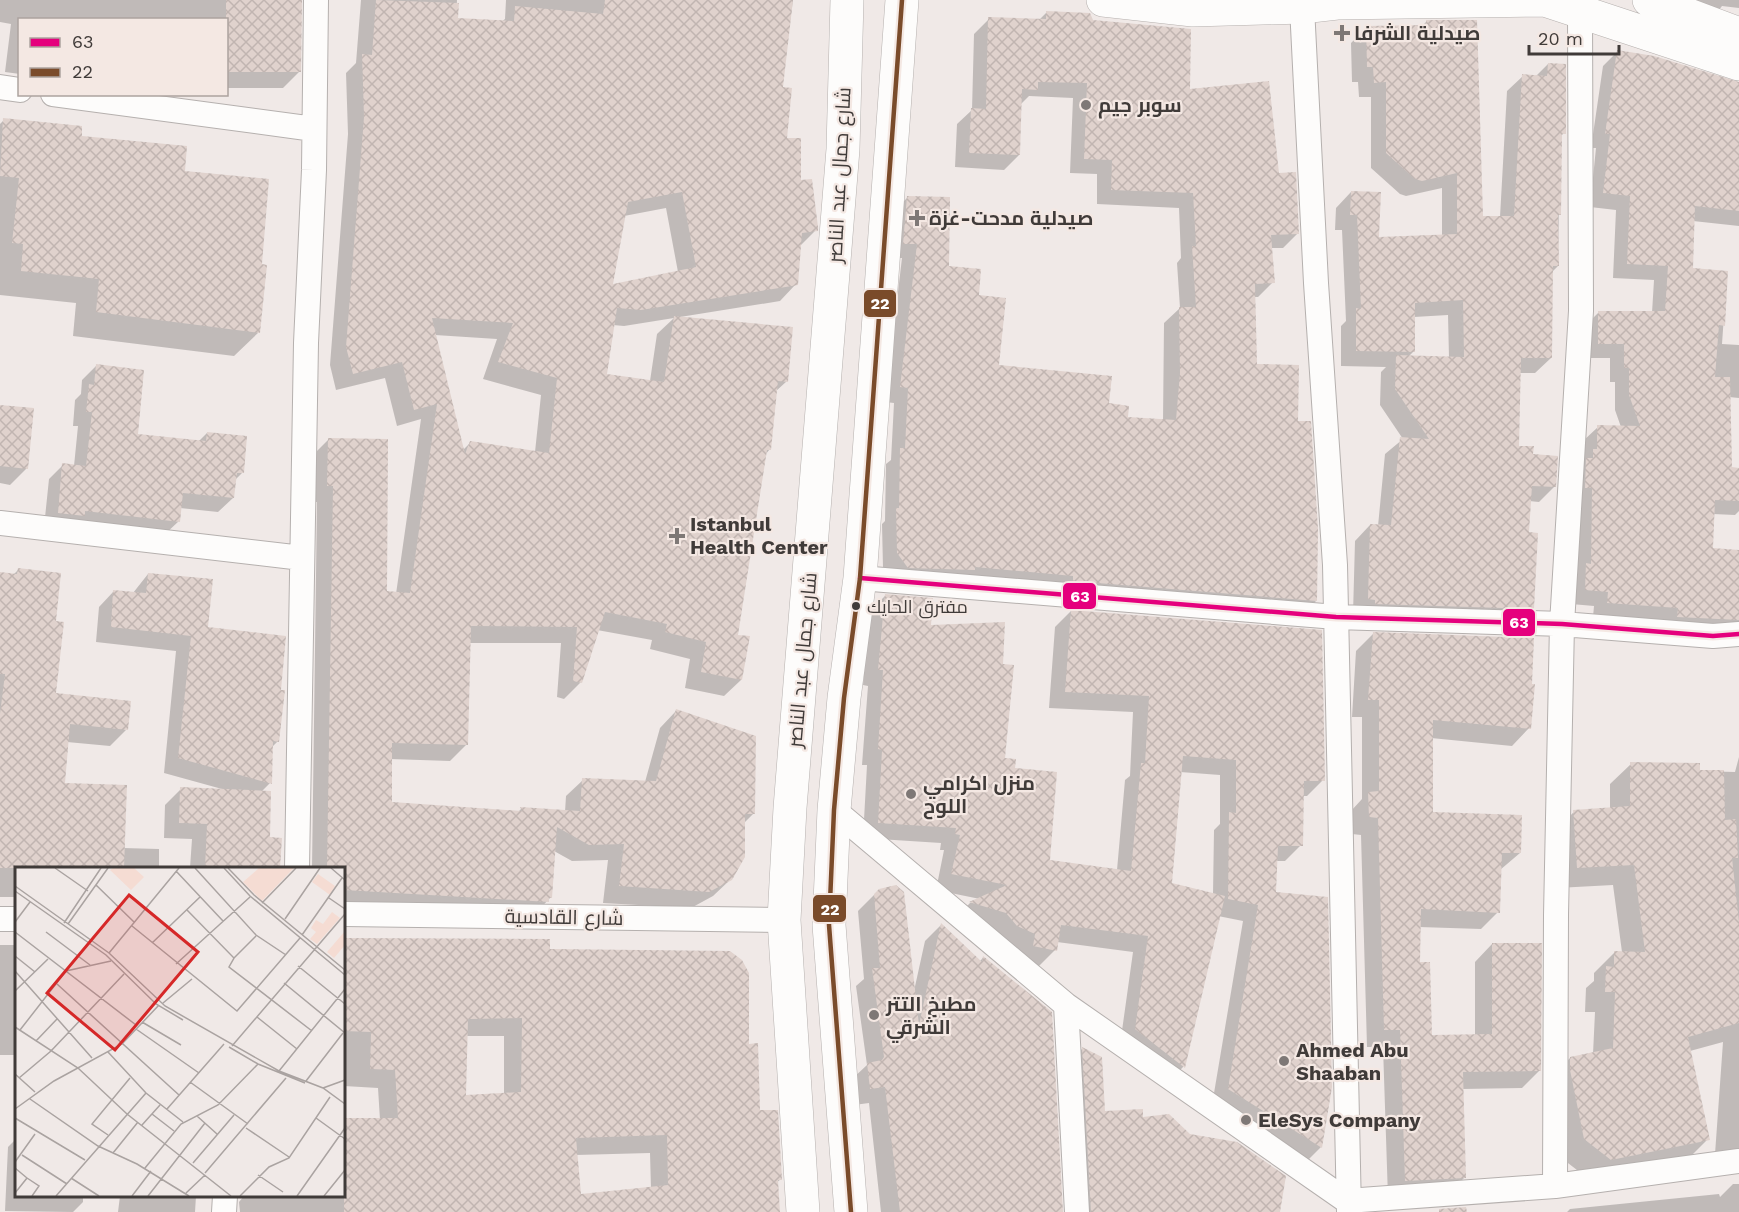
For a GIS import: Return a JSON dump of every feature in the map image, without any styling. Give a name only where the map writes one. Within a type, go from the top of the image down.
[{"type":"main road","name":"شارع جمال عبد الناصر","points":[[803,1212],[784,920],[790,808],[843,149],[847,0]]},
{"type":"main road","points":[[851,1212],[829,925],[834,810],[844,698],[860,578],[902,0]]},
{"type":"main road","points":[[1103,0],[1193,10],[1302,7],[1337,3],[1545,0],[1583,6],[1739,64]]},
{"type":"main road","points":[[1649,0],[1739,34]]},
{"type":"street","points":[[297,867],[316,0]]},
{"type":"street","points":[[1555,1186],[1556,915],[1562,624],[1581,311],[1583,6]]},
{"type":"street","points":[[1302,7],[1336,617],[1348,1206]]},
{"type":"street","points":[[0,87],[18,90]]},
{"type":"street","points":[[68,96],[314,129]]},
{"type":"street","points":[[0,523],[302,558]]},
{"type":"street","points":[[860,578],[1336,617],[1562,624],[1713,636],[1739,634]]},
{"type":"street","points":[[834,810],[1066,1005],[1348,1206],[1555,1186],[1739,1161]]},
{"type":"street","name":"شارع القادسية","points":[[345,914],[784,920]]},
{"type":"street","points":[[1066,1005],[1077,1212]]},
{"type":"street","points":[[224,1212],[225,1197]]},
{"type":"building","points":[[226,0],[302,0],[301,72],[228,72],[228,18],[226,18]]},
{"type":"building","points":[[376,0],[459,3],[458,18],[514,21],[515,6],[603,14],[605,0],[793,0],[783,87],[792,88],[787,138],[801,138],[801,180],[812,179],[818,227],[818,231],[802,233],[798,285],[641,310],[617,308],[607,374],[664,382],[674,316],[793,327],[788,382],[778,381],[771,450],[767,450],[738,635],[750,636],[742,680],[701,672],[706,642],[665,632],[667,624],[605,612],[582,683],[573,681],[577,627],[471,626],[468,745],[392,743],[392,802],[522,811],[520,807],[580,811],[582,778],[656,781],[676,709],[756,736],[755,814],[745,814],[745,857],[732,880],[709,892],[619,886],[624,844],[589,845],[557,827],[552,898],[549,898],[549,902],[345,890],[345,867],[327,867],[333,486],[327,486],[328,438],[388,439],[387,591],[410,593],[437,404],[414,410],[402,362],[353,374],[346,347],[364,117],[362,54],[372,55]],"holes":[[[682,192],[696,267],[613,284],[628,202]],[[432,318],[513,323],[498,362],[557,378],[549,453],[470,441],[465,454]]]},
{"type":"building","points":[[1046,11],[1090,13],[1093,20],[1191,29],[1190,89],[1269,81],[1279,173],[1296,172],[1299,234],[1271,235],[1275,283],[1255,284],[1257,364],[1299,365],[1298,421],[1311,421],[1318,529],[1317,601],[1073,581],[1073,576],[975,567],[975,570],[908,568],[897,553],[896,508],[899,508],[900,448],[905,448],[908,388],[900,387],[917,244],[903,244],[907,196],[950,197],[949,266],[981,269],[979,295],[1006,298],[999,365],[1112,376],[1109,403],[1129,406],[1128,417],[1176,420],[1180,373],[1179,307],[1196,307],[1192,246],[1196,246],[1193,193],[1111,190],[1112,160],[1084,159],[1087,83],[1038,82],[1038,90],[1022,89],[1020,155],[969,153],[971,108],[986,109],[988,17],[1046,19]]},
{"type":"building","points":[[1426,20],[1477,20],[1483,216],[1514,216],[1522,74],[1547,76],[1548,63],[1566,64],[1566,134],[1562,134],[1561,215],[1558,215],[1559,266],[1553,266],[1552,358],[1521,358],[1519,446],[1534,446],[1533,454],[1558,456],[1556,487],[1532,486],[1529,532],[1538,533],[1534,609],[1375,604],[1375,600],[1368,599],[1370,524],[1391,525],[1400,437],[1429,439],[1395,389],[1396,355],[1464,357],[1463,300],[1415,303],[1415,352],[1356,351],[1356,308],[1361,309],[1357,215],[1350,215],[1351,191],[1381,192],[1379,237],[1457,234],[1457,173],[1422,181],[1415,179],[1386,153],[1386,82],[1374,83],[1373,67],[1367,67],[1366,26],[1426,25]]},
{"type":"building","points":[[1617,50],[1654,56],[1739,82],[1739,211],[1695,206],[1693,268],[1728,271],[1725,326],[1719,325],[1715,377],[1730,377],[1732,467],[1739,468],[1739,501],[1715,500],[1713,548],[1739,550],[1739,620],[1677,617],[1678,608],[1607,603],[1608,592],[1585,590],[1586,563],[1591,564],[1592,488],[1585,488],[1586,458],[1593,458],[1593,449],[1597,449],[1597,425],[1640,426],[1629,395],[1629,368],[1624,368],[1624,344],[1598,344],[1598,311],[1665,311],[1668,266],[1627,264],[1630,196],[1603,193],[1610,134],[1605,134]]},
{"type":"building","points":[[3,118],[82,126],[82,136],[187,146],[185,171],[269,179],[262,264],[267,265],[260,333],[96,312],[99,279],[21,271],[23,244],[12,243],[19,178],[0,176]]},
{"type":"building","points":[[96,364],[144,370],[138,434],[206,441],[207,432],[247,436],[244,473],[237,473],[234,498],[183,493],[180,522],[85,511],[85,516],[58,513],[62,463],[86,466],[92,412],[86,412],[89,384],[94,385]]},
{"type":"building","points":[[0,405],[34,408],[28,469],[0,466]]},
{"type":"building","points":[[18,568],[61,573],[56,621],[64,622],[56,693],[131,701],[128,730],[70,724],[65,783],[127,785],[124,867],[0,868],[0,714],[5,674],[0,674],[0,572],[17,574]]},
{"type":"building","points":[[148,573],[213,579],[208,627],[286,636],[281,690],[285,690],[279,742],[273,741],[272,784],[178,758],[191,636],[111,627],[113,590],[146,593]]},
{"type":"building","points":[[885,594],[933,598],[931,625],[1005,622],[1003,664],[1014,665],[1005,758],[1016,759],[1015,768],[1057,772],[1050,860],[1131,871],[1141,763],[1145,763],[1149,696],[1065,692],[1071,610],[1322,630],[1325,781],[1304,781],[1303,846],[1278,846],[1276,892],[1328,897],[1332,1087],[1322,1148],[1228,1089],[1258,905],[1228,899],[1229,812],[1236,813],[1236,760],[1183,756],[1172,883],[1225,896],[1185,1068],[1135,1029],[1148,936],[1061,925],[1057,951],[1033,946],[1035,934],[1017,926],[1006,913],[969,902],[1007,885],[951,874],[960,835],[955,834],[956,828],[878,823],[882,750],[878,749],[883,670],[878,670]]},
{"type":"building","points":[[1373,632],[1534,638],[1532,684],[1535,684],[1531,729],[1433,720],[1433,812],[1522,815],[1521,853],[1502,853],[1500,913],[1421,909],[1420,962],[1430,962],[1432,1035],[1492,1034],[1492,943],[1542,943],[1541,1071],[1463,1072],[1466,1178],[1405,1181],[1400,1030],[1384,1030],[1378,818],[1369,817],[1368,792],[1379,791],[1379,700],[1368,700]]},
{"type":"building","points":[[1630,762],[1700,763],[1700,770],[1724,770],[1725,820],[1736,819],[1738,858],[1732,858],[1739,922],[1739,1023],[1688,1037],[1710,1140],[1611,1160],[1584,1139],[1570,1070],[1570,1057],[1613,1048],[1615,992],[1605,992],[1606,966],[1614,967],[1614,951],[1645,952],[1634,865],[1577,868],[1573,810],[1630,806]]},
{"type":"building","points":[[180,787],[271,791],[270,837],[282,838],[280,867],[205,867],[207,824],[179,823]]},
{"type":"building","points":[[896,885],[904,892],[919,1025],[941,923],[982,962],[983,956],[1052,1012],[1063,1212],[900,1212],[885,1087],[870,1089],[867,1063],[882,1060],[884,1057],[872,968],[880,968],[874,894],[879,889]]},
{"type":"building","points":[[345,938],[550,939],[550,949],[730,951],[742,960],[749,973],[749,1044],[758,1043],[760,1110],[778,1110],[782,1180],[778,1180],[780,1212],[344,1212],[345,1118],[398,1118],[395,1070],[370,1069],[371,1032],[345,1031]],"holes":[[[522,1018],[521,1092],[466,1095],[468,1019]],[[667,1135],[668,1185],[581,1194],[576,1138]]]},
{"type":"building","points":[[1082,1047],[1102,1057],[1105,1111],[1143,1109],[1143,1117],[1169,1114],[1190,1134],[1237,1142],[1286,1176],[1280,1212],[1091,1212]]},
{"type":"building","points":[[1466,1207],[1467,1212],[1439,1212],[1439,1209]]},
{"type":"transit line","name":"22","points":[[851,1212],[829,925],[834,810],[844,698],[860,578],[902,0]]},
{"type":"transit line","name":"63","points":[[860,578],[1336,617],[1562,624],[1713,636],[1739,634]]},
{"type":"place","name":"صيدلية الشرفا","points":[[1342,33]]},
{"type":"place","name":"سوبر جيم","points":[[1086,105]]},
{"type":"place","name":"صيدلية مدحت-غزة","points":[[917,218]]},
{"type":"place","name":"Istanbul Health Center","points":[[677,536]]},
{"type":"place","name":"مفترق الحايك","points":[[856,606]]},
{"type":"place","name":"منزل اكرامي اللوح","points":[[911,794]]},
{"type":"place","name":"مطبخ التتر الشرقي","points":[[874,1015]]},
{"type":"place","name":"Ahmed Abu Shaaban","points":[[1284,1061]]},
{"type":"place","name":"EleSys Company","points":[[1246,1120]]}]
